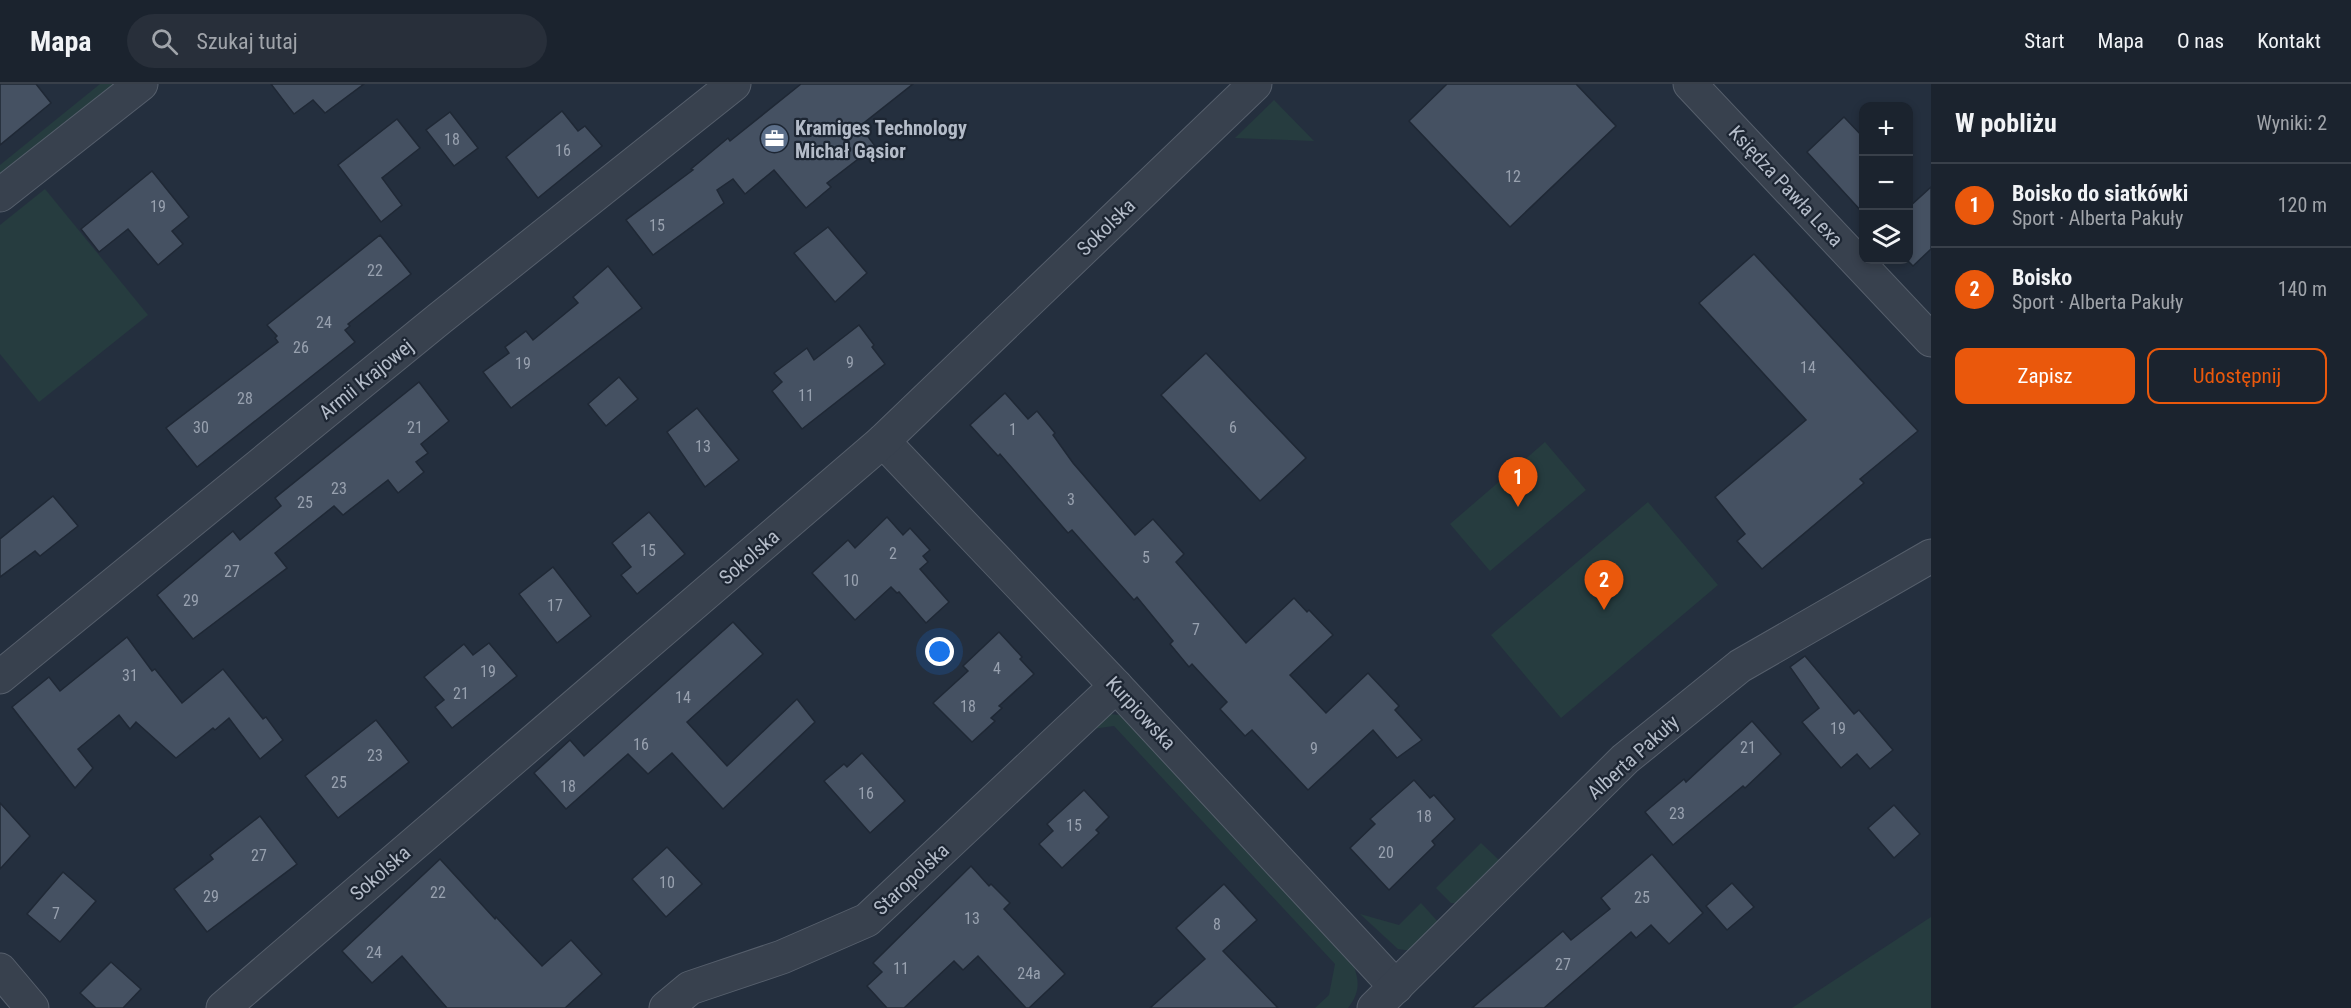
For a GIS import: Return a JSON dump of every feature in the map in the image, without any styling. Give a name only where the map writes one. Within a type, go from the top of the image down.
[{"type":"street","points":[[0,195],[141,84]]},
{"type":"street","name":"Armii Krajowej","points":[[0,676],[439,319],[734,84]]},
{"type":"street","name":"Sokolska","points":[[223,1008],[883,441],[1255,84]]},
{"type":"street","name":"Księdza Pawła Lexa","points":[[1690,84],[1931,340]]},
{"type":"street","name":"Kurpiowska","points":[[883,441],[1116,686],[1385,998]]},
{"type":"street","name":"Alberta Pakuły","points":[[1385,998],[1625,759],[1740,666],[1931,556]]},
{"type":"street","name":"Staropolska","points":[[666,1008],[690,988],[782,957],[867,920],[1116,686]]},
{"type":"street","points":[[0,970],[32,1008]]},
{"type":"green space","points":[[100,84],[123,84],[0,182],[0,165]]},
{"type":"green space","points":[[1274,100],[1314,141],[1235,138]]},
{"type":"green space","points":[[45,189],[148,315],[39,402],[0,354],[0,225]]},
{"type":"green space","points":[[1545,442],[1586,490],[1490,571],[1450,524]]},
{"type":"green space","points":[[1648,502],[1718,585],[1561,718],[1491,635]]},
{"type":"green space","points":[[1108,714],[1121,715],[1128,721],[1354,967],[1357,988],[1348,1008],[1315,1008],[1329,995],[1335,964],[1114,726],[1085,730]]},
{"type":"green space","points":[[1481,843],[1500,861],[1457,903],[1451,903],[1436,888]]},
{"type":"green space","points":[[1421,903],[1439,923],[1412,951],[1398,949],[1360,914],[1399,925]]},
{"type":"green space","points":[[1931,917],[1931,1008],[1792,1008]]},
{"type":"building","points":[[0,84],[36,84],[51,103],[0,145]]},
{"type":"building","points":[[271,84],[364,84],[325,113],[313,100],[294,114]]},
{"type":"building","points":[[801,84],[913,84],[860,126],[875,146],[827,183],[831,187],[806,208],[774,170],[745,194],[733,179],[717,190],[724,203],[653,255],[626,220],[693,170],[691,169],[728,138],[730,141]]},
{"type":"building","points":[[1447,84],[1576,84],[1616,126],[1510,227],[1409,121]]},
{"type":"building","points":[[562,111],[578,131],[585,126],[602,146],[538,198],[506,157]]},
{"type":"building","points":[[450,112],[478,148],[454,166],[426,130]]},
{"type":"building","points":[[1844,117],[1859,133],[1859,209],[1807,152]]},
{"type":"building","points":[[397,119],[420,148],[382,178],[402,205],[381,222],[338,165]]},
{"type":"building","points":[[152,171],[189,217],[172,231],[183,244],[158,265],[128,229],[99,252],[81,229]]},
{"type":"building","points":[[1931,187],[1931,249],[1913,266],[1911,264],[1913,264],[1913,203]]},
{"type":"building","points":[[828,227],[867,273],[835,302],[794,253]]},
{"type":"building","points":[[380,235],[411,274],[348,324],[350,326],[345,330],[355,342],[197,467],[166,428],[278,342],[275,338],[277,336],[267,325]]},
{"type":"building","points":[[1754,254],[1918,431],[1860,479],[1864,483],[1762,569],[1737,541],[1745,534],[1715,497],[1806,420],[1699,303]]},
{"type":"building","points":[[608,266],[642,308],[511,408],[483,372],[509,353],[505,347],[526,331],[533,340],[578,303],[573,297]]},
{"type":"building","points":[[859,325],[885,364],[802,429],[772,391],[782,382],[774,373],[807,348],[814,360]]},
{"type":"building","points":[[1206,353],[1306,458],[1260,501],[1161,395]]},
{"type":"building","points":[[619,377],[638,399],[606,426],[588,404]]},
{"type":"building","points":[[419,382],[449,421],[421,444],[428,453],[416,462],[424,472],[398,493],[388,480],[343,515],[334,506],[275,553],[287,568],[193,639],[157,595],[233,531],[240,540],[281,506],[275,498]]},
{"type":"building","points":[[1005,393],[1028,419],[1037,411],[1055,433],[1053,435],[1073,463],[1135,535],[1153,519],[1184,554],[1176,562],[1246,643],[1294,598],[1307,612],[1309,610],[1333,635],[1290,675],[1326,713],[1368,673],[1399,706],[1395,710],[1422,740],[1397,758],[1373,730],[1308,790],[1252,730],[1245,736],[1220,709],[1227,702],[1192,664],[1189,667],[1170,644],[1173,641],[1137,597],[1134,600],[1072,530],[1068,533],[1000,454],[998,456],[970,425]]},
{"type":"building","points":[[697,408],[739,460],[705,487],[667,432]]},
{"type":"building","points":[[53,496],[78,526],[40,556],[35,551],[0,577],[0,539]]},
{"type":"building","points":[[649,512],[685,554],[637,594],[621,575],[631,567],[612,543]]},
{"type":"building","points":[[887,517],[903,535],[910,528],[930,550],[923,556],[928,562],[920,569],[949,602],[926,623],[899,592],[897,593],[891,587],[855,620],[812,573],[848,540],[855,548]]},
{"type":"building","points":[[553,567],[591,616],[557,643],[519,594]]},
{"type":"building","points":[[733,622],[763,654],[687,722],[727,766],[797,699],[815,722],[723,809],[672,753],[648,774],[628,754],[566,809],[534,773],[570,740],[584,756]]},
{"type":"building","points":[[999,632],[1034,674],[999,706],[1002,708],[991,718],[995,721],[972,742],[933,703],[968,671],[963,666]]},
{"type":"building","points":[[127,637],[152,671],[155,669],[182,703],[223,669],[263,719],[266,717],[283,740],[260,759],[229,718],[176,758],[136,722],[130,729],[119,715],[78,749],[93,768],[75,788],[12,707],[49,677],[60,691]]},
{"type":"building","points":[[489,643],[517,676],[452,728],[435,707],[444,700],[424,677],[464,644],[473,655]]},
{"type":"building","points":[[1805,656],[1854,714],[1859,710],[1893,750],[1870,769],[1857,754],[1841,768],[1802,722],[1819,708],[1790,667]]},
{"type":"building","points":[[376,720],[409,762],[338,818],[305,776]]},
{"type":"building","points":[[1752,721],[1781,754],[1745,788],[1743,786],[1673,845],[1645,812],[1684,779],[1686,782]]},
{"type":"building","points":[[862,753],[905,801],[870,833],[824,781],[844,764],[847,767]]},
{"type":"building","points":[[1414,780],[1430,798],[1434,795],[1455,819],[1432,841],[1435,845],[1389,890],[1350,848],[1375,824],[1370,819]]},
{"type":"building","points":[[1084,790],[1109,817],[1096,830],[1099,833],[1062,868],[1039,844],[1053,831],[1047,824]]},
{"type":"building","points":[[0,803],[30,836],[0,869]]},
{"type":"building","points":[[1894,805],[1920,834],[1894,858],[1868,828]]},
{"type":"building","points":[[260,816],[297,864],[207,932],[174,889],[213,859],[210,855]]},
{"type":"building","points":[[667,847],[702,884],[666,917],[632,879]]},
{"type":"building","points":[[1652,854],[1703,913],[1669,944],[1651,925],[1636,938],[1631,932],[1544,1008],[1472,1008],[1563,931],[1571,940],[1610,909],[1601,898]]},
{"type":"building","points":[[440,859],[542,966],[571,940],[602,974],[565,1008],[447,1008],[402,956],[372,983],[342,951]]},
{"type":"building","points":[[971,866],[989,886],[991,884],[1010,903],[1004,909],[1065,974],[1029,1008],[1026,1008],[978,956],[963,970],[954,961],[904,1008],[887,1008],[867,986],[882,972],[873,963]]},
{"type":"building","points":[[63,872],[96,901],[60,942],[27,914]]},
{"type":"building","points":[[1732,883],[1754,907],[1727,930],[1706,906]]},
{"type":"building","points":[[1224,884],[1257,920],[1223,951],[1278,1008],[1150,1008],[1205,959],[1176,928]]},
{"type":"building","points":[[111,962],[141,989],[123,1008],[96,1008],[80,993]]},
{"type":"place","name":"Kramiges Technology Michał Gąsior","points":[[774,139]]},
{"type":"place","name":"Boisko do siatkówki","points":[[1518,507]]},
{"type":"place","name":"Boisko","points":[[1604,610]]}]
